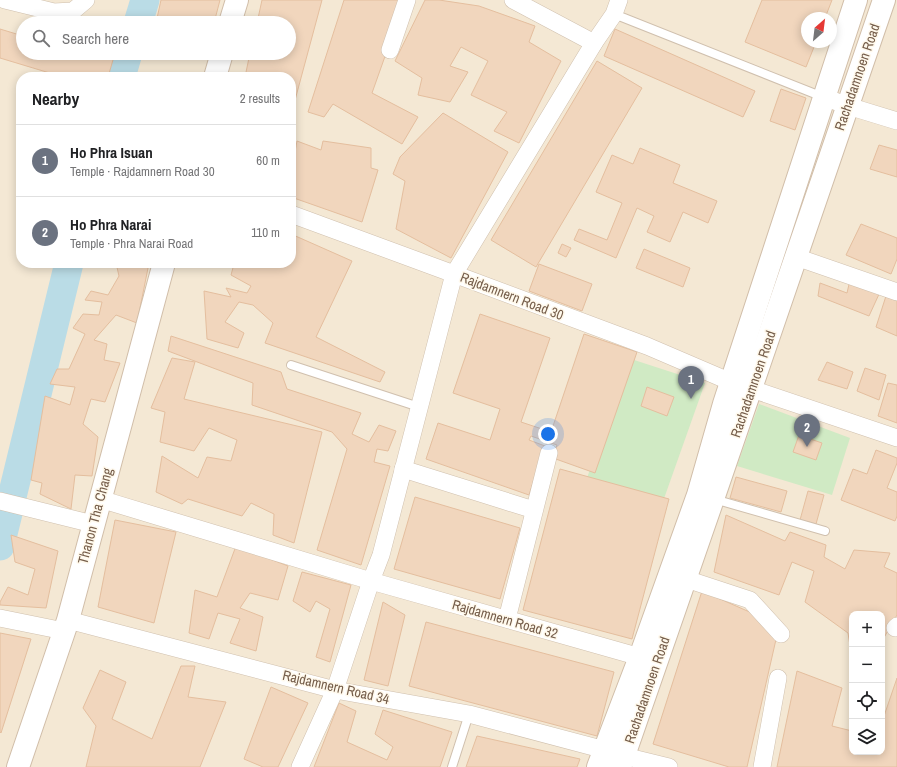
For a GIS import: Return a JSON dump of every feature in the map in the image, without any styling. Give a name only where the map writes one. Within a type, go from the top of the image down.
[{"type":"main road","points":[[232,16],[237,0]]},
{"type":"main road","name":"Rachadamnoen Road","points":[[741,386],[824,97],[856,0]]},
{"type":"main road","name":"Rachadamnoen Road","points":[[612,760],[706,497],[724,404],[741,386],[796,257],[884,0]]},
{"type":"main road","points":[[216,72],[220,60]]},
{"type":"main road","name":"Thanon Tha Chang","points":[[18,767],[66,625],[163,268]]},
{"type":"main road","name":"Rachadamnoen Road","points":[[612,760],[640,657],[678,576]]},
{"type":"street","points":[[5,0],[54,12],[73,11],[86,0]]},
{"type":"street","points":[[390,50],[407,0]]},
{"type":"street","points":[[513,0],[594,43]]},
{"type":"street","points":[[300,767],[335,690],[370,581],[381,555],[454,274],[617,7]]},
{"type":"street","points":[[824,97],[897,121]]},
{"type":"street","name":"Rajdamnern Road 30","points":[[296,216],[647,346],[741,386],[897,438]]},
{"type":"street","points":[[796,257],[897,292]]},
{"type":"street","points":[[507,619],[549,453]]},
{"type":"street","points":[[403,470],[534,510]]},
{"type":"street","name":"Rajdamnern Road 32","points":[[100,499],[370,581],[640,657]]},
{"type":"street","points":[[0,501],[93,524]]},
{"type":"street","points":[[678,576],[750,600],[781,634]]},
{"type":"street","name":"Rajdamnern Road 34","points":[[0,618],[66,625],[335,690],[469,714],[612,760],[669,767]]},
{"type":"street","points":[[762,767],[778,678]]},
{"type":"lane","points":[[617,7],[824,97]]},
{"type":"lane","points":[[291,365],[419,408]]},
{"type":"lane","points":[[706,497],[825,531]]},
{"type":"lane","points":[[452,767],[469,714]]},
{"type":"shaded area","points":[[0,0],[897,0],[897,767],[0,767]]},
{"type":"green space","points":[[628,358],[705,383],[661,507],[586,481]]},
{"type":"green space","points":[[759,404],[850,438],[832,495],[737,466]]},
{"type":"building","points":[[161,0],[220,0],[216,16],[158,16]]},
{"type":"building","points":[[262,0],[322,0],[296,96],[296,72],[246,72],[249,60],[296,60],[296,16],[259,16]]},
{"type":"building","points":[[344,0],[405,0],[372,93],[418,117],[402,144],[333,104],[324,117],[308,112]]},
{"type":"building","points":[[425,0],[439,0],[479,6],[535,26],[529,42],[561,61],[519,143],[494,131],[507,112],[471,95],[488,61],[461,47],[450,66],[468,72],[450,102],[418,95],[422,78],[395,61]]},
{"type":"building","points":[[762,0],[832,0],[827,12],[801,12],[801,48],[814,48],[806,67],[745,42]]},
{"type":"building","points":[[0,29],[16,34],[16,60],[113,60],[109,72],[46,72],[0,58]]},
{"type":"building","points":[[615,29],[755,91],[743,117],[604,56]]},
{"type":"building","points":[[597,61],[642,88],[536,267],[491,240]]},
{"type":"building","points":[[781,89],[806,98],[795,130],[770,121]]},
{"type":"building","points":[[443,113],[508,152],[451,258],[396,229],[405,181],[393,174],[400,157]]},
{"type":"building","points":[[297,141],[321,150],[323,141],[371,148],[371,168],[378,170],[362,222],[296,199]]},
{"type":"building","points":[[879,145],[897,150],[897,177],[870,169]]},
{"type":"building","points":[[640,148],[680,165],[673,183],[717,201],[708,223],[683,212],[670,242],[647,232],[654,216],[637,208],[616,258],[574,240],[579,229],[607,240],[622,203],[596,192],[612,155],[633,164]]},
{"type":"building","points":[[861,224],[897,238],[897,259],[891,274],[846,255]]},
{"type":"building","points":[[296,236],[352,261],[316,337],[385,372],[380,382],[265,343],[273,323],[253,305],[239,302],[225,322],[244,333],[238,348],[207,339],[204,291],[231,297],[226,288],[247,293],[251,286],[231,275],[233,268],[296,268]]},
{"type":"building","points":[[562,244],[571,248],[566,257],[558,253]]},
{"type":"building","points":[[644,249],[690,268],[683,287],[636,268]]},
{"type":"building","points":[[539,264],[592,284],[582,311],[529,291]]},
{"type":"building","points":[[117,268],[148,268],[137,323],[116,315],[94,340],[107,344],[104,360],[120,363],[105,402],[91,399],[83,424],[98,437],[92,476],[75,475],[71,509],[40,494],[42,483],[31,480],[45,396],[70,405],[75,387],[50,384],[57,369],[69,369],[85,334],[73,328],[83,314],[99,315],[102,302],[85,300],[91,291],[108,295],[119,276]]},
{"type":"building","points":[[850,280],[880,292],[869,316],[818,296],[820,283],[847,293]]},
{"type":"building","points":[[886,296],[897,300],[897,336],[876,327]]},
{"type":"building","points":[[480,314],[550,338],[521,422],[551,432],[584,334],[637,352],[595,473],[553,458],[557,445],[531,436],[529,440],[545,446],[529,495],[426,459],[438,423],[490,440],[500,409],[453,393]]},
{"type":"building","points":[[171,336],[281,372],[287,389],[361,413],[352,434],[369,442],[379,425],[396,431],[388,451],[377,449],[374,462],[390,466],[361,565],[317,550],[347,449],[332,432],[252,405],[253,383],[168,351]]},
{"type":"building","points":[[172,358],[195,362],[184,399],[322,432],[294,543],[273,535],[274,514],[251,503],[242,516],[188,499],[182,504],[156,492],[162,456],[198,478],[207,457],[231,461],[237,440],[209,428],[194,451],[160,442],[165,412],[151,408]]},
{"type":"building","points":[[827,362],[853,372],[847,389],[818,380]]},
{"type":"building","points":[[865,368],[886,375],[879,400],[857,391]]},
{"type":"building","points":[[888,383],[897,385],[897,423],[878,416]]},
{"type":"building","points":[[647,387],[674,397],[667,416],[641,406]]},
{"type":"building","points":[[799,435],[822,443],[816,460],[793,452]]},
{"type":"building","points":[[876,450],[897,458],[897,463],[887,488],[897,492],[897,516],[895,521],[841,500],[853,469],[867,474]]},
{"type":"building","points":[[560,469],[669,499],[632,639],[523,610]]},
{"type":"building","points":[[736,477],[787,491],[781,512],[730,498]]},
{"type":"building","points":[[808,491],[824,495],[816,524],[800,520]]},
{"type":"building","points":[[415,497],[520,528],[500,599],[394,569]]},
{"type":"building","points":[[726,515],[785,541],[790,532],[826,545],[824,557],[845,569],[854,550],[890,553],[884,567],[897,573],[897,615],[885,636],[885,611],[849,611],[849,639],[848,633],[805,602],[814,571],[792,562],[779,595],[714,572]]},
{"type":"building","points":[[115,520],[176,532],[154,623],[98,607]]},
{"type":"building","points":[[11,535],[58,551],[46,608],[0,605],[0,602],[8,587],[28,595],[35,569],[15,562]]},
{"type":"building","points":[[236,546],[288,566],[278,600],[250,593],[240,608],[263,617],[256,651],[230,643],[240,619],[218,613],[209,639],[189,633],[195,590],[217,597]]},
{"type":"building","points":[[302,572],[351,585],[330,662],[316,657],[330,609],[316,601],[310,612],[293,601]]},
{"type":"building","points":[[702,591],[761,617],[777,635],[747,767],[729,767],[653,744]]},
{"type":"building","points":[[383,602],[405,615],[388,686],[364,680]]},
{"type":"building","points":[[426,622],[614,672],[597,736],[409,686]]},
{"type":"building","points":[[0,633],[31,639],[1,733],[0,732]]},
{"type":"building","points":[[181,666],[195,666],[188,697],[226,702],[200,767],[86,767],[96,726],[83,708],[100,670],[126,682],[112,719],[152,739]]},
{"type":"building","points":[[797,671],[842,688],[832,726],[849,730],[849,755],[885,755],[885,713],[897,678],[897,767],[777,767]]},
{"type":"building","points":[[271,687],[308,703],[278,767],[263,767],[244,759]]},
{"type":"building","points":[[339,703],[356,711],[347,742],[387,760],[393,747],[375,734],[383,710],[452,732],[440,767],[314,767]]},
{"type":"building","points":[[477,736],[580,759],[577,767],[466,767]]},
{"type":"waterway","points":[[140,16],[145,0]]},
{"type":"waterway","points":[[122,72],[126,60]]},
{"type":"waterway","points":[[0,546],[68,268]]},
{"type":"place","name":"Ho Phra Isuan","points":[[691,399]]},
{"type":"place","name":"Ho Phra Narai","points":[[807,447]]}]
